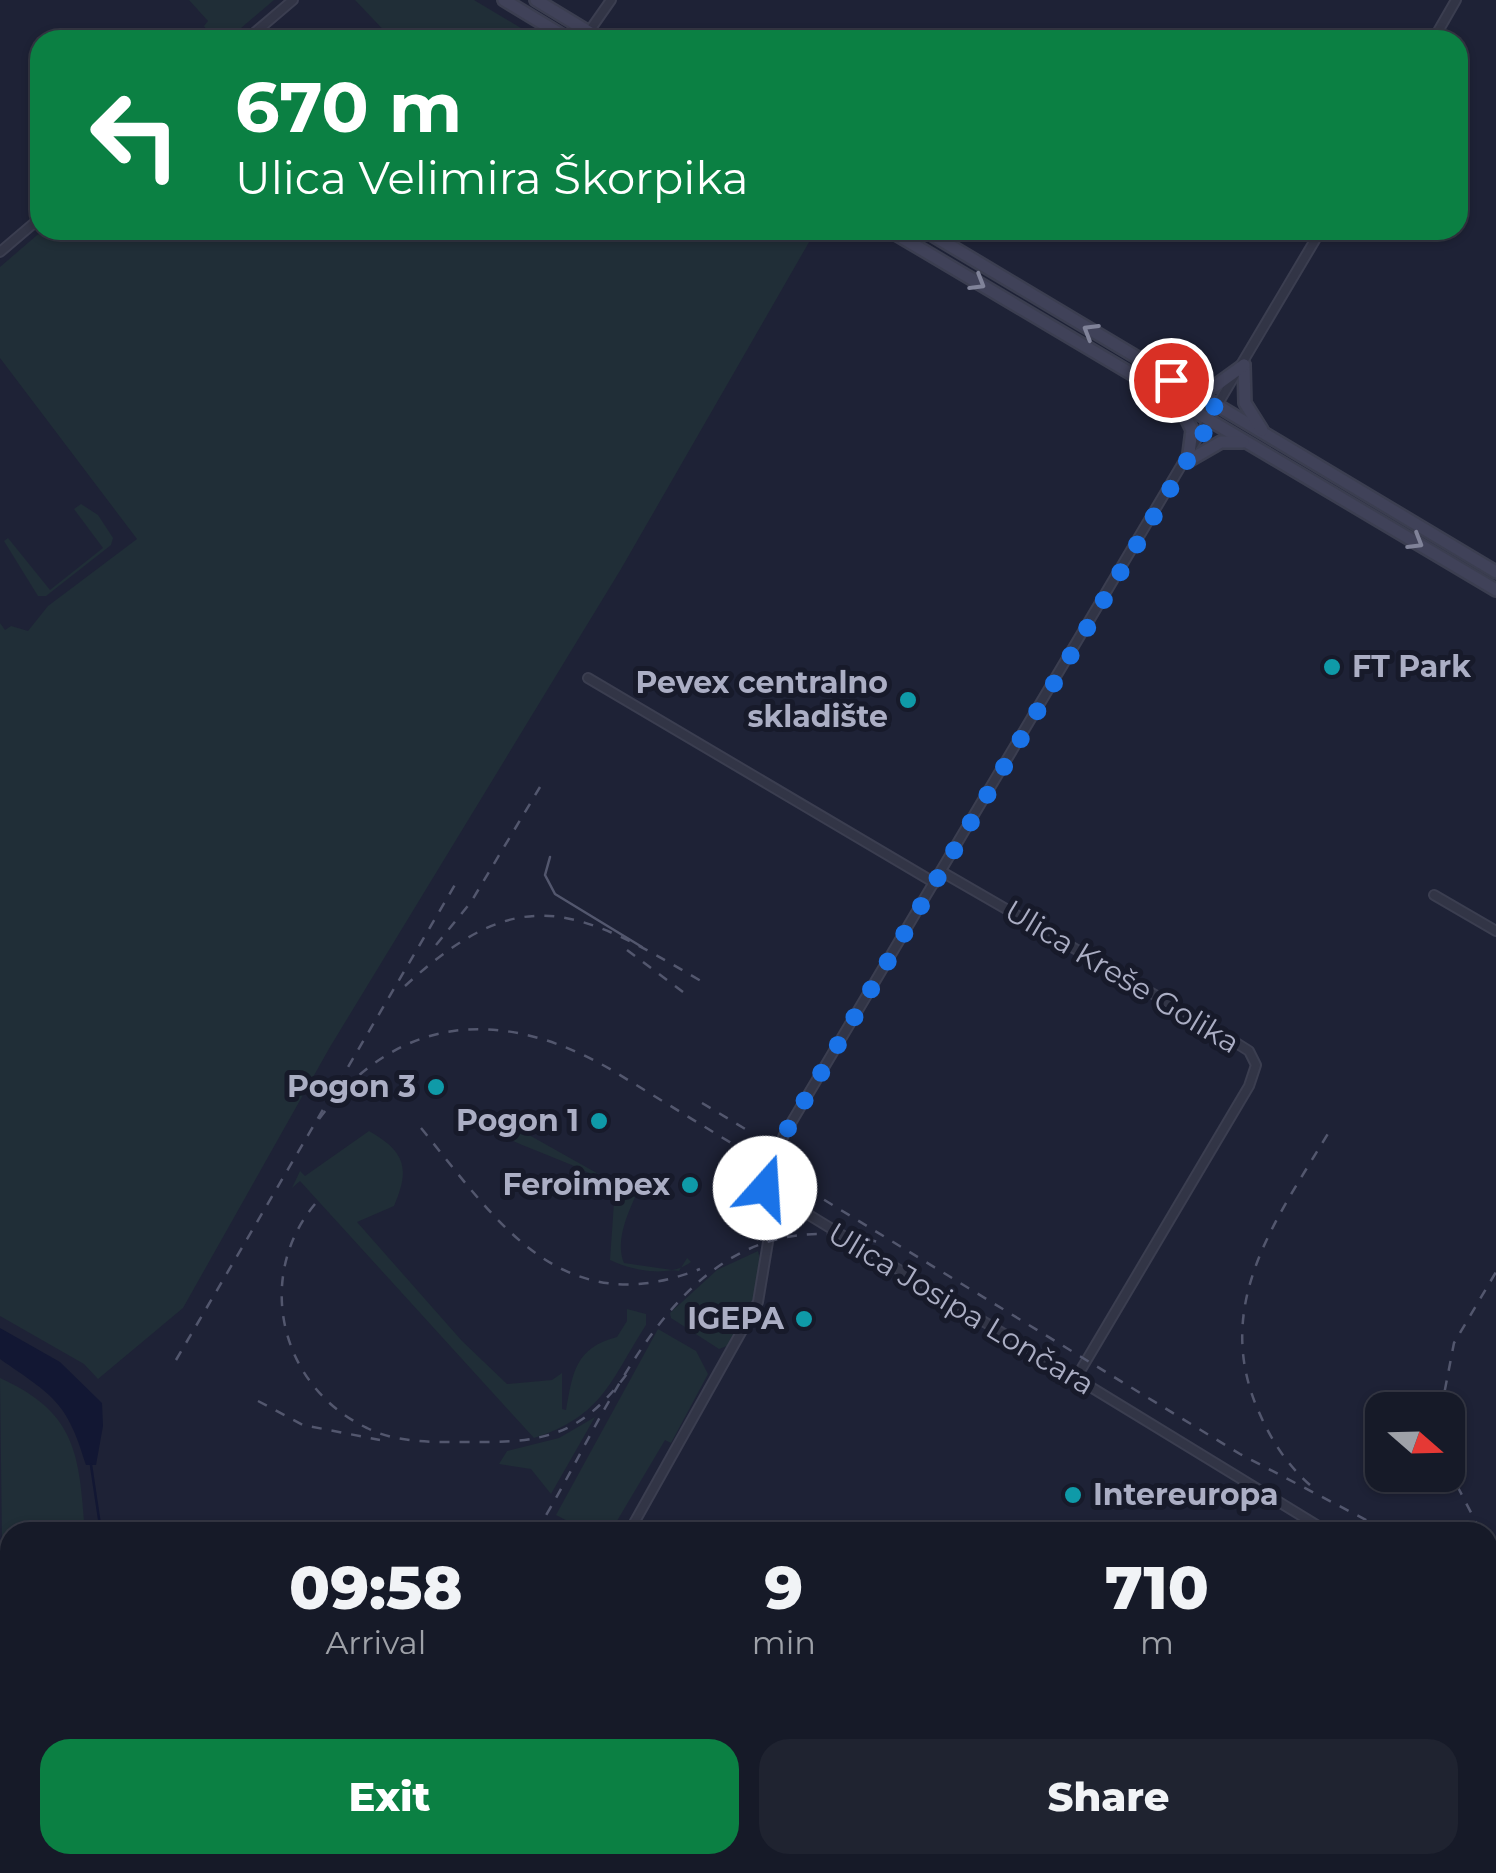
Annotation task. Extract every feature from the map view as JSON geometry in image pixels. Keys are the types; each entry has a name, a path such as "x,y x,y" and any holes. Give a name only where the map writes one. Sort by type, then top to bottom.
{"main road":[{"path":"504,0 554,30"},
{"path":"536,0 577,30"},
{"path":"906,240 1175,398 1273,442 1496,572"},
{"path":"940,240 1194,394 1252,443 1496,590"},
{"path":"1194,394 1215,386 1244,365"},
{"path":"1244,365 1245,403 1273,442"},
{"path":"1175,398 1192,430 1188,460"},
{"path":"1188,460 1220,442 1252,443"}],"street":[{"path":"258,30 293,0"},
{"path":"589,30 611,0"},
{"path":"1439,30 1456,0"},
{"path":"0,252 30,226"},
{"path":"636,1522 758,1302 768,1242 768,1166 784,1135 1315,240"},
{"path":"588,678 935,883"},
{"name":"Ulica Kreše Golika","path":"942,872 1249,1051 1256,1064 1249,1086 1076,1378"},
{"path":"1434,895 1496,931"},
{"name":"Ulica Josipa Lončara","path":"765,1188 1312,1522"}],"shaded area":[{"path":"189,0 274,0 239,30 207,30 204,26 208,21"},
{"path":"355,0 474,0 524,30 384,30"},
{"path":"31,240 810,240 621,569 330,1047 183,1308 98,1379 84,1364 0,1316 0,623 5,630 11,626 28,631 48,606 137,539 0,358 0,267"},
{"path":"81,504 98,515 113,538 111,545 46,596 38,596 4,541 8,538 50,590 103,548 74,509"},
{"path":"467,1114 504,1121 636,1195 621,1238 624,1263 672,1270 640,1270 610,1260 615,1188 588,1172 503,1136 497,1122"},
{"path":"369,1131 397,1154 402,1182 394,1206 357,1222 462,1341 507,1384 552,1380 562,1373 562,1409 566,1410 574,1373 584,1355 617,1337 627,1321 627,1309 646,1314 646,1325 613,1380 576,1419 534,1438 300,1181 292,1188 300,1171 305,1176"},
{"path":"758,1251 757,1289 727,1346 719,1349 671,1318 670,1313 717,1270"},
{"path":"658,1329 696,1351 708,1374 671,1443 665,1440 616,1522 570,1522 556,1515"},
{"path":"0,1378 45,1406 69,1439 80,1480 84,1522 2,1522"},
{"path":"595,1417 551,1494 531,1469 499,1464 507,1451 559,1438"}],"water":[{"path":"0,1328 60,1362 102,1403 103,1426 96,1465 86,1465 72,1427 56,1402 0,1359"}],"waterway":[{"path":"91,1465 100,1522"}],"tram line":[{"path":"550,857 545,875 555,894 642,947"}],"railway":[{"path":"436,945 471,902 540,787"},
{"path":"176,1360 456,883"},
{"path":"405,986 446,952 483,930 517,918 550,916 583,922 619,936 701,981"},
{"path":"627,950 691,998"},
{"path":"319,1119 350,1083 384,1057 419,1040 456,1031 495,1030 534,1037 574,1051 615,1072 1240,1454 1370,1522"},
{"path":"702,1103 752,1133"},
{"path":"421,1128 506,1228 537,1254 571,1273 608,1283 651,1283 700,1269"},
{"path":"1310,1485 1280,1450 1258,1410 1246,1371 1242,1334 1256,1264 1289,1198 1329,1132"},
{"path":"315,1204 296,1233 285,1264 282,1296 286,1328 296,1358 314,1386 337,1410 367,1428 390,1437 427,1442 538,1438 558,1432 594,1410 629,1371"},
{"path":"542,1522 629,1368 665,1317 706,1275 755,1246 813,1234 882,1243"},
{"path":"1444,1392 1454,1343 1496,1272"},
{"path":"258,1401 303,1425 380,1440"},
{"path":"1460,1492 1476,1522"}],"place":[{"name":"FT Park","path":"1332,667"},
{"name":"Pevex centralno skladište","path":"908,700"},
{"name":"Pogon 3","path":"436,1087"},
{"name":"Pogon 1","path":"599,1121"},
{"name":"Feroimpex","path":"690,1185"},
{"name":"IGEPA","path":"804,1319"},
{"name":"Intereuropa","path":"1073,1495"}],"route":[{"path":"765,1188 768,1166 784,1135 1218,409 1171,380"}]}
